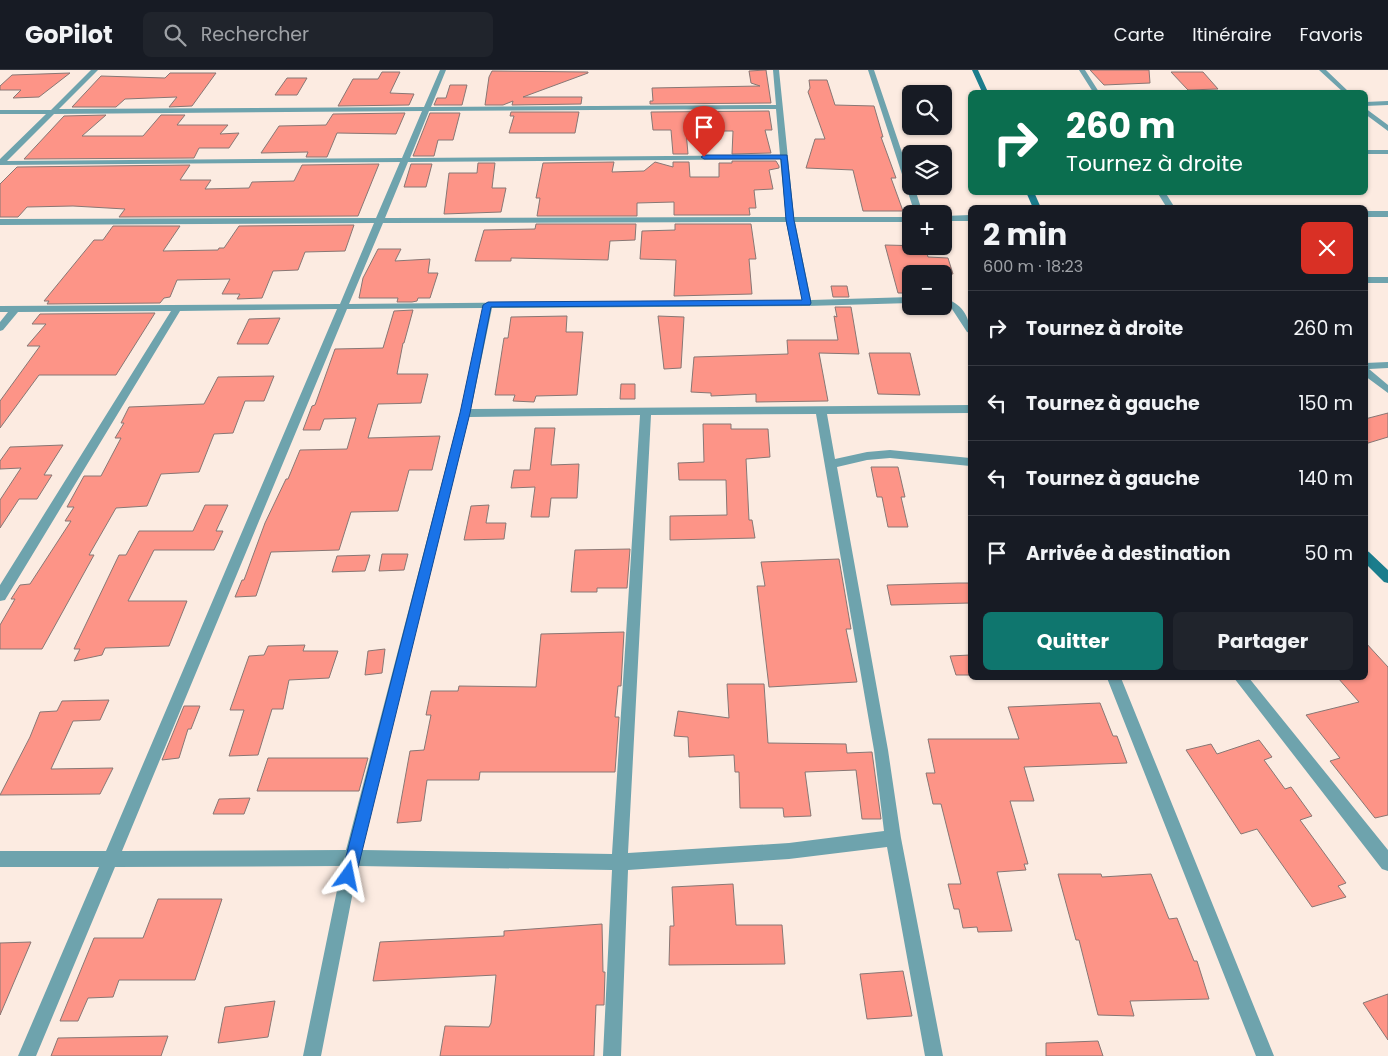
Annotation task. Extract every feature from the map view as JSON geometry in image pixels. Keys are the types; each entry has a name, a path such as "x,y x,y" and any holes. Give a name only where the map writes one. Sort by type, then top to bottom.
{"street":[{"path":"2,160 95,70"},
{"path":"27,1056 443,70"},
{"path":"776,70 790,220 807,303"},
{"path":"871,70 916,205"},
{"path":"975,70 984,90"},
{"path":"1082,70 1095,90"},
{"path":"1322,70 1344,90"},
{"path":"1368,104 1388,103"},
{"path":"0,112 426,111 779,107"},
{"path":"1368,112 1388,129"},
{"path":"1368,152 1388,152"},
{"path":"2,160 784,157"},
{"path":"1368,214 1388,214"},
{"path":"952,219 968,218"},
{"path":"0,222 902,219"},
{"path":"1368,280 1388,280"},
{"path":"0,309 807,303 902,300"},
{"path":"312,1056 352,858 465,413 488,305"},
{"path":"952,306 956,308 968,327"},
{"path":"0,596 177,308"},
{"path":"0,328 15,309"},
{"path":"1368,366 1388,365"},
{"path":"1368,373 1388,390"},
{"path":"465,413 968,409"},
{"path":"821,410 879,740 893,838 934,1056"},
{"path":"612,1056 620,862 646,412"},
{"path":"831,464 867,456 890,454 968,462"},
{"path":"1368,558 1388,578"},
{"path":"1115,680 1265,1056"},
{"path":"1243,680 1388,863"},
{"path":"0,860 352,858 620,862 789,851 893,838"}],"building":[{"path":"766,70 771,103 650,104 650,101 653,101 652,88 760,86 751,83 749,71"},
{"path":"1090,70 1149,70 1150,83 1104,85"},
{"path":"492,71 588,73 523,97 582,97 581,104 512,105 513,101 503,105 485,105 489,77"},
{"path":"382,72 400,72 390,93 414,94 409,105 338,106 353,79 378,79"},
{"path":"1171,72 1203,72 1218,89 1188,90"},
{"path":"70,73 39,97 13,98 21,90 0,90 0,86 12,75"},
{"path":"170,73 216,73 192,106 169,107 177,97 125,99 116,107 72,107 101,76 165,78"},
{"path":"287,78 307,78 297,95 275,95"},
{"path":"809,80 827,80 835,105 874,106 883,137 881,137 896,178 891,178 902,211 863,211 853,170 806,168 815,139 825,139 808,92 810,88"},
{"path":"450,85 467,85 462,105 434,105 437,98 446,98"},
{"path":"769,111 772,130 765,130 771,153 732,154 733,131 686,131 688,154 673,154 671,130 653,130 651,112"},
{"path":"511,112 579,112 575,133 509,133 514,116 510,116"},
{"path":"405,113 396,134 337,133 327,157 306,157 308,152 261,153 279,126 326,125 333,114"},
{"path":"430,113 460,113 453,140 438,140 434,156 413,156"},
{"path":"106,115 82,136 143,136 161,115 185,115 177,125 228,125 220,134 239,133 229,148 199,148 194,158 24,159 64,116"},
{"path":"732,161 776,161 779,166 779,168 769,170 773,189 754,190 756,208 749,208 750,215 674,215 674,202 637,203 637,216 537,216 540,198 536,198 543,163 614,162 612,172 644,171 655,162 673,167 673,162 689,162 690,177 719,177 719,163 732,163"},
{"path":"478,163 495,163 492,188 506,188 501,212 444,214 449,173 477,173"},
{"path":"379,164 358,216 119,217 125,209 73,206 27,207 18,217 0,217 0,184 17,167 190,165 180,180 211,180 205,189 249,188 252,182 294,181 302,165"},
{"path":"411,164 432,164 426,187 404,187"},
{"path":"536,224 636,224 635,240 610,241 608,260 511,258 511,261 475,261 484,230 535,229"},
{"path":"675,224 751,224 756,259 749,259 752,294 674,296 676,260 640,259 642,231 675,230"},
{"path":"354,225 345,251 305,252 298,270 273,271 262,298 237,299 240,294 222,294 230,279 177,280 170,297 164,298 160,303 47,304 49,301 44,301 94,240 103,240 113,226 180,226 163,251 218,250 219,248 224,248 239,226"},
{"path":"885,245 902,245 902,255 927,255 928,257 948,258 950,265 902,265 902,293 898,293"},
{"path":"378,249 401,249 395,261 430,259 428,273 438,273 430,298 418,298 417,301 412,302 397,302 398,298 359,298 363,278"},
{"path":"831,286 847,286 849,297 833,297"},
{"path":"835,307 851,307 859,354 819,353 828,401 756,402 756,394 711,396 711,393 691,392 694,357 788,354 787,340 838,340 834,316 837,317"},
{"path":"413,310 403,343 397,374 428,374 421,403 378,404 368,438 440,436 432,470 409,470 398,511 351,512 339,550 271,552 256,596 235,597 242,580 244,580 265,523 286,479 288,479 300,450 347,449 356,418 324,419 320,430 303,430 312,406 315,405 335,349 383,348 394,311"},
{"path":"155,313 116,375 39,375 0,428 0,401 40,346 27,346 46,324 32,324 40,314"},
{"path":"567,316 566,332 583,332 577,395 536,396 534,402 513,401 515,395 495,395 504,338 508,338 511,317"},
{"path":"658,316 684,317 681,368 664,369"},
{"path":"280,318 268,344 237,344 249,319"},
{"path":"869,353 910,353 920,395 878,394"},
{"path":"274,376 264,401 245,401 233,433 214,434 199,472 161,474 147,506 116,508 89,555 94,555 42,649 0,649 0,625 15,599 11,599 20,585 30,584 71,521 65,521 74,507 67,507 84,476 101,476 121,438 115,438 124,423 121,423 129,407 204,404 218,377"},
{"path":"621,384 635,384 635,399 620,399"},
{"path":"1388,413 1388,437 1368,443 1368,418"},
{"path":"703,424 731,424 731,429 768,429 770,457 746,459 749,520 752,520 755,538 670,540 670,516 727,515 726,480 679,480 678,463 704,462"},
{"path":"535,428 555,428 551,465 579,464 577,498 551,498 549,517 531,517 535,487 511,488 514,470 530,470"},
{"path":"63,445 44,475 52,475 37,499 19,499 0,528 0,500 21,468 0,469 0,461 10,447"},
{"path":"871,467 898,467 905,497 901,497 908,527 888,527 882,497 877,497"},
{"path":"205,505 228,505 216,531 223,531 214,550 154,550 128,601 187,601 169,646 105,648 102,655 74,661 80,649 74,649 119,555 126,555 139,531 193,531"},
{"path":"489,505 486,523 506,523 504,539 464,540 471,506"},
{"path":"630,549 627,588 597,588 597,592 571,592 575,550"},
{"path":"382,554 408,554 404,570 379,571"},
{"path":"370,555 365,571 332,572 337,556"},
{"path":"839,559 851,629 846,629 857,682 769,687 757,586 765,586 761,562"},
{"path":"968,583 968,603 891,605 887,585"},
{"path":"624,632 621,686 618,686 615,717 619,717 615,772 480,772 479,780 427,780 421,821 397,823 410,751 424,750 431,715 426,715 431,691 458,691 459,686 536,687 541,634"},
{"path":"305,645 303,651 338,651 329,678 289,680 283,709 272,709 258,755 229,756 244,710 230,710 249,656 264,655 268,646"},
{"path":"1368,645 1388,667 1388,815 1375,818 1330,761 1340,758 1306,715 1359,702 1340,680 1368,680"},
{"path":"385,649 382,673 365,675 368,651"},
{"path":"968,655 968,675 956,675 950,656"},
{"path":"727,684 764,684 768,743 846,744 847,753 872,752 881,819 862,819 856,770 805,772 811,816 784,817 783,808 740,808 739,772 735,772 734,755 689,757 688,737 674,736 678,711 729,718"},
{"path":"109,700 100,720 73,721 51,769 113,768 100,794 0,795 30,737 40,712 57,711 62,701"},
{"path":"1100,703 1113,736 1117,736 1127,763 1024,767 1034,801 1010,801 1028,864 1024,864 1026,870 997,872 1012,931 978,932 977,927 963,928 959,909 954,909 948,884 961,884 941,804 933,804 926,773 935,773 928,739 1019,739 1008,707"},
{"path":"184,706 200,706 191,729 188,729 179,758 162,760"},
{"path":"1259,740 1272,757 1264,760 1285,789 1291,787 1312,816 1300,820 1346,883 1338,886 1346,897 1312,907 1257,829 1241,834 1186,750 1211,744 1217,754"},
{"path":"268,758 368,758 359,791 257,791"},
{"path":"250,798 244,814 213,814 219,799"},
{"path":"1058,874 1101,874 1102,877 1151,874 1169,919 1177,918 1194,961 1197,961 1209,999 1130,1001 1134,1016 1098,1015 1079,940 1076,940"},
{"path":"733,884 736,925 782,925 785,964 669,965 670,926 674,926 672,887"},
{"path":"158,899 222,899 195,980 119,980 113,997 88,998 78,1021 60,1021 94,938 143,938"},
{"path":"602,924 603,972 605,972 604,1005 596,1005 594,1056 440,1056 445,1026 489,1027 496,975 373,981 380,942 504,936 504,931"},
{"path":"31,942 0,1015 0,943"},
{"path":"903,971 912,1016 867,1019 860,974"},
{"path":"1388,994 1388,1040 1363,1003"},
{"path":"275,1001 268,1037 218,1043 225,1007"},
{"path":"168,1036 161,1056 51,1056 58,1038"},
{"path":"1098,1041 1103,1056 1046,1056 1046,1043"}],"route":[{"path":"348,876 465,413 488,305 807,303 790,220 784,157 704,157"}]}
